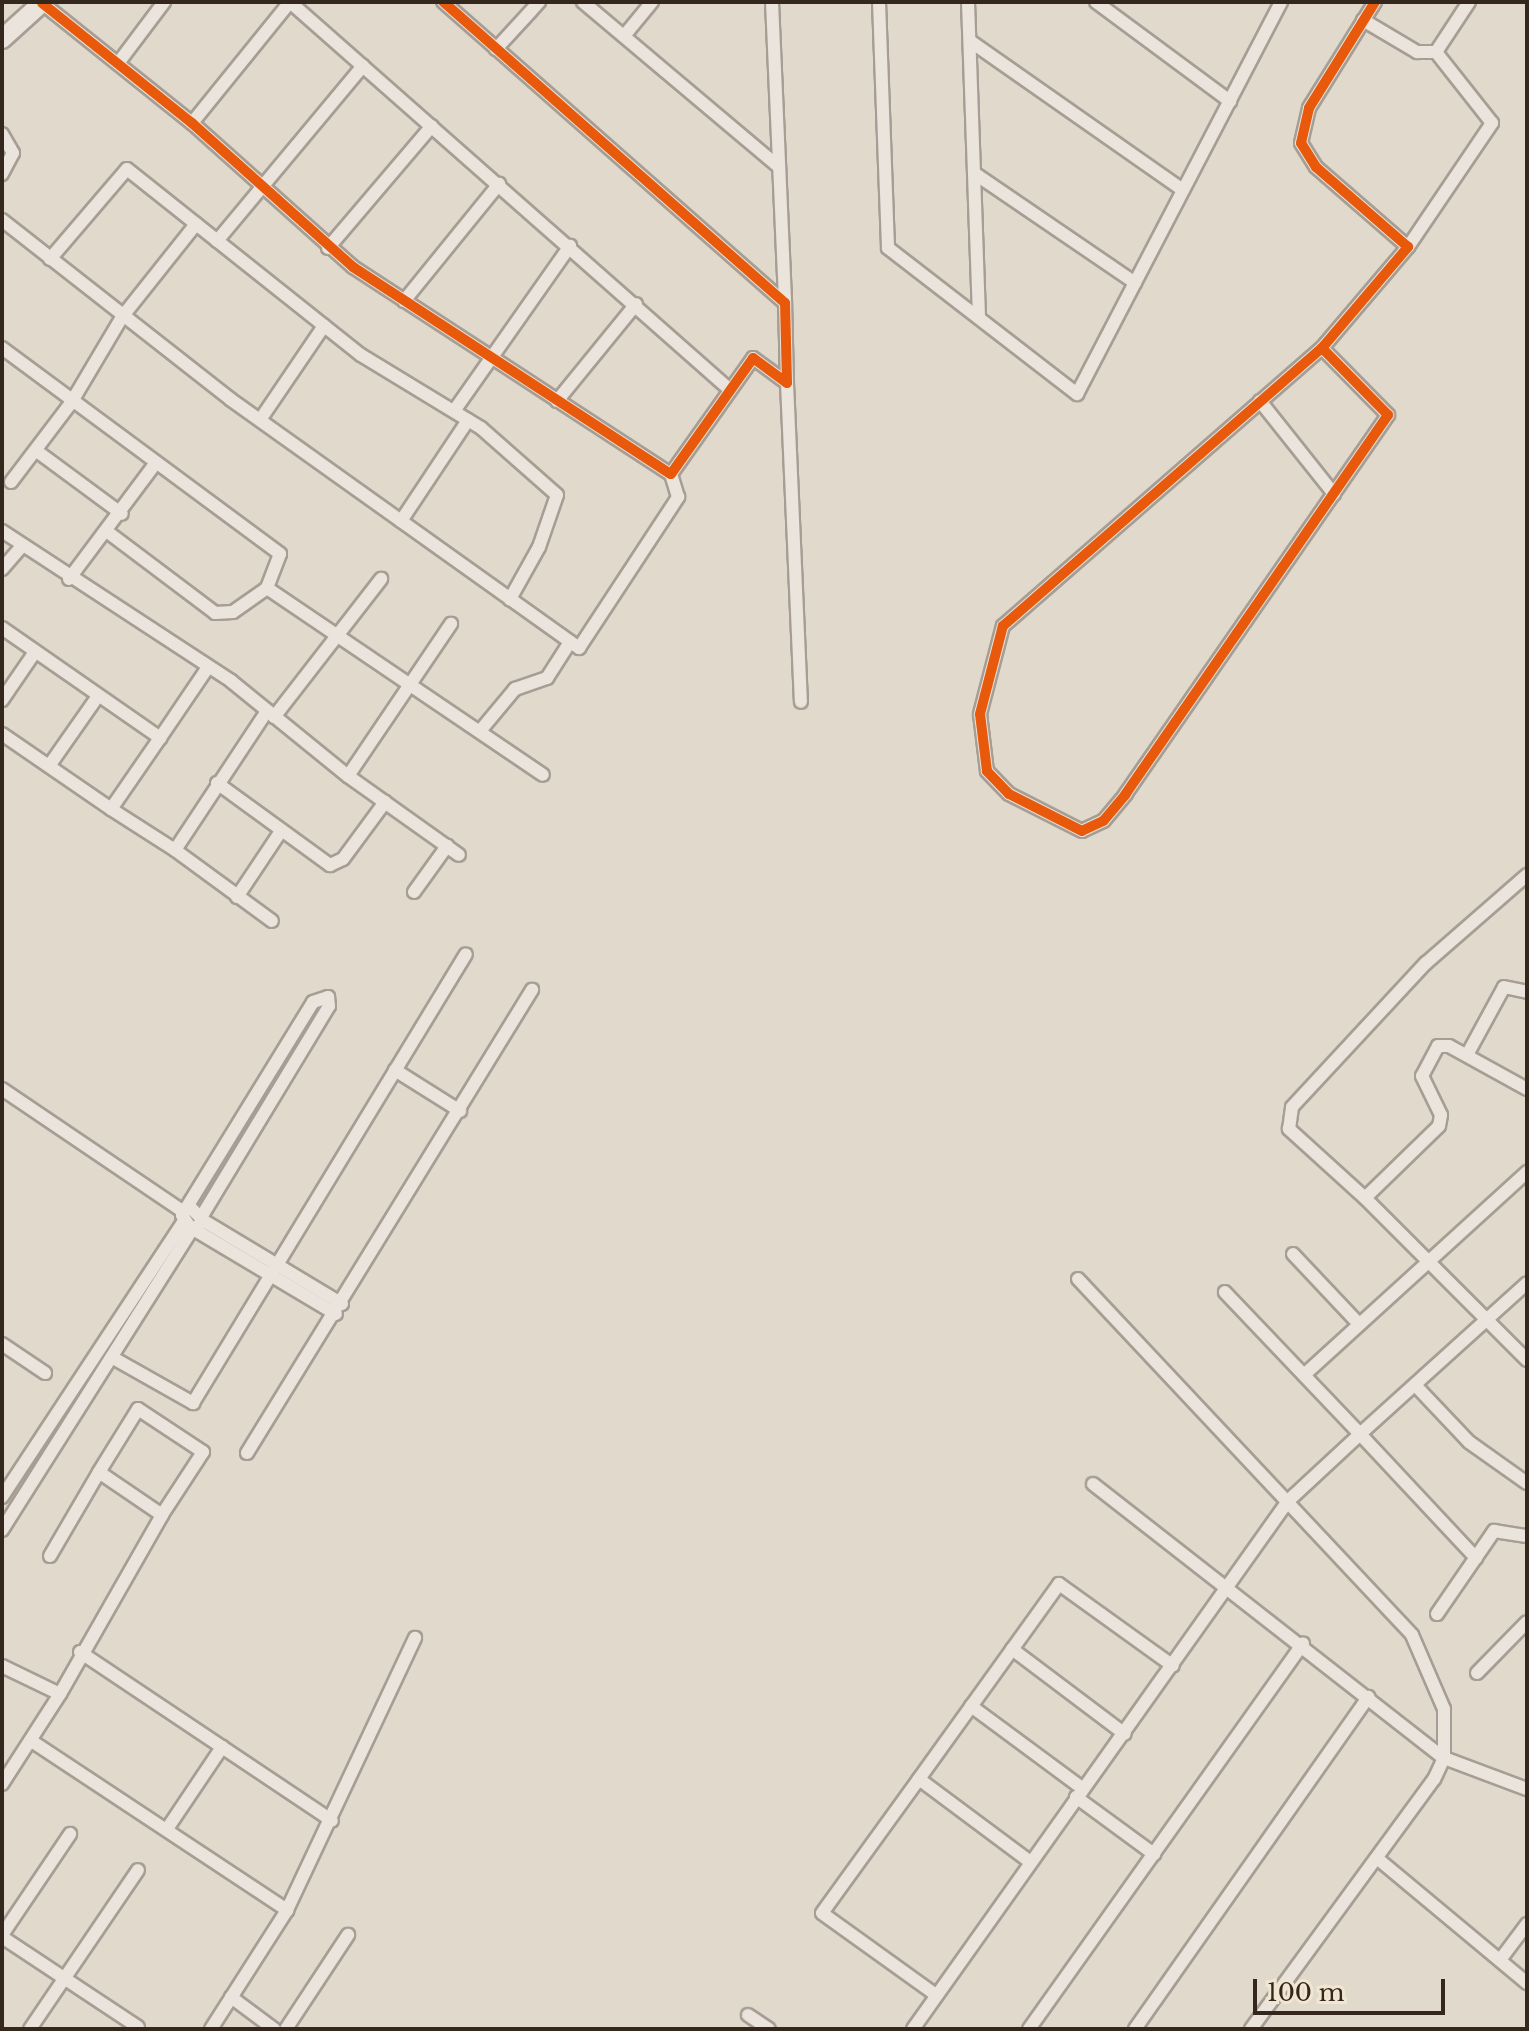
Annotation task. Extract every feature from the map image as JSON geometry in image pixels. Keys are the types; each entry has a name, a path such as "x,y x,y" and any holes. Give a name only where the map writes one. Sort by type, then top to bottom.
{"street":[{"path":"2,39 43,2 192,123 328,248 487,359 671,474 678,497 579,648 260,420 122,317 2,220"},
{"path":"119,62 164,2"},
{"path":"192,123 290,2 728,388"},
{"path":"443,2 785,303"},
{"path":"496,49 539,2"},
{"path":"583,2 779,167"},
{"path":"624,36 652,2"},
{"path":"772,2 801,702"},
{"path":"879,2 888,248 1077,394 1230,101 1276,4"},
{"path":"968,2 979,318"},
{"path":"1096,2 1230,101"},
{"path":"1375,2 1309,108 1301,143 1316,167 1408,247"},
{"path":"1436,52 1469,2"},
{"path":"1363,20 1417,52 1436,52"},
{"path":"970,41 1183,190"},
{"path":"1322,348 1388,415 1334,494 1103,821 1082,831 1009,794 987,771 980,714 1003,626 1322,348 1408,247 1492,123 1436,52"},
{"path":"217,241 258,185 363,66"},
{"path":"328,248 432,126"},
{"path":"2,134 13,153 2,174"},
{"path":"50,259 127,169 324,326 468,420 557,495 539,547 510,599"},
{"path":"974,173 1135,283"},
{"path":"404,301 499,184"},
{"path":"11,482 38,452 71,403 122,317 196,224"},
{"path":"454,411 487,359 570,246"},
{"path":"557,401 636,304"},
{"path":"260,420 324,326"},
{"path":"3,350 280,554 267,588 233,612 215,613 109,533"},
{"path":"671,474 728,388 753,358 787,383"},
{"path":"1260,401 1334,494"},
{"path":"401,521 468,420"},
{"path":"38,452 122,514"},
{"path":"69,579 109,533 155,464"},
{"path":"2,531 69,579 208,667 348,776 459,855"},
{"path":"2,569 22,546"},
{"path":"175,850 217,783 381,579"},
{"path":"267,588 338,631 543,775"},
{"path":"348,776 451,624"},
{"path":"2,628 160,738"},
{"path":"480,731 515,689 547,678 570,642"},
{"path":"2,700 35,652"},
{"path":"111,809 208,667"},
{"path":"49,766 98,696"},
{"path":"2,734 175,850 272,921"},
{"path":"217,783 322,862 335,864 385,802"},
{"path":"237,897 281,831"},
{"path":"414,892 447,846"},
{"path":"1527,875 1426,963 1292,1107 1287,1123 1293,1134 1365,1198 1484,1321 1527,1360"},
{"path":"115,1359 193,1403 466,954"},
{"path":"1467,1055 1504,987 1527,992"},
{"path":"247,1453 339,1309 532,990"},
{"path":"2,1497 193,1220 295,1063 329,1006 328,997 316,998 281,1055 193,1220 115,1359 2,1530"},
{"path":"1365,1198 1439,1126 1441,1115 1422,1076 1434,1051 1443,1045 1527,1089"},
{"path":"281,1055 295,1063"},
{"path":"395,1070 460,1111"},
{"path":"2,1089 193,1220 339,1309"},
{"path":"1304,1375 1425,1261 1527,1172"},
{"path":"1293,1254 1359,1324"},
{"path":"1078,1279 1412,1635 1444,1709 1444,1758 1378,1859 1251,2029"},
{"path":"913,2029 1029,1861 1125,1734 1288,1501 1527,1283"},
{"path":"1225,1292 1476,1558"},
{"path":"2,1344 45,1373"},
{"path":"1416,1386 1469,1442 1527,1483"},
{"path":"2,1784 33,1742 80,1652 162,1515 200,1459 200,1446 138,1409 50,1556"},
{"path":"99,1472 162,1515"},
{"path":"1093,1484 1303,1644 1444,1758 1527,1789"},
{"path":"1437,1614 1494,1531 1527,1536"},
{"path":"936,1995 822,1913 1012,1649 1059,1584 1173,1666"},
{"path":"1477,1673 1527,1622"},
{"path":"211,2029 287,1910 332,1821 415,1638"},
{"path":"1029,2029 1303,1644"},
{"path":"1012,1649 1125,1734"},
{"path":"80,1652 332,1821"},
{"path":"2,1666 60,1694"},
{"path":"1135,2029 1368,1697"},
{"path":"971,1706 1154,1854"},
{"path":"33,1742 287,1910"},
{"path":"167,1829 222,1747"},
{"path":"919,1779 1029,1861"},
{"path":"70,1834 2,1936 138,2027"},
{"path":"1378,1859 1527,1983"},
{"path":"30,2029 138,1870"},
{"path":"1500,1960 1527,1924"},
{"path":"286,2029 348,1935"},
{"path":"231,1997 274,2029"},
{"path":"748,2015 769,2029"}],"cycle path":[{"path":"42,3 192,123 353,267 671,474 753,358 787,383 785,303 443,2"},
{"path":"1322,348 1388,415 1126,794 1103,821 1082,831 1009,794 987,771 980,714 1003,626 1322,348 1408,247 1316,167 1301,143 1309,108 1375,2"}]}
